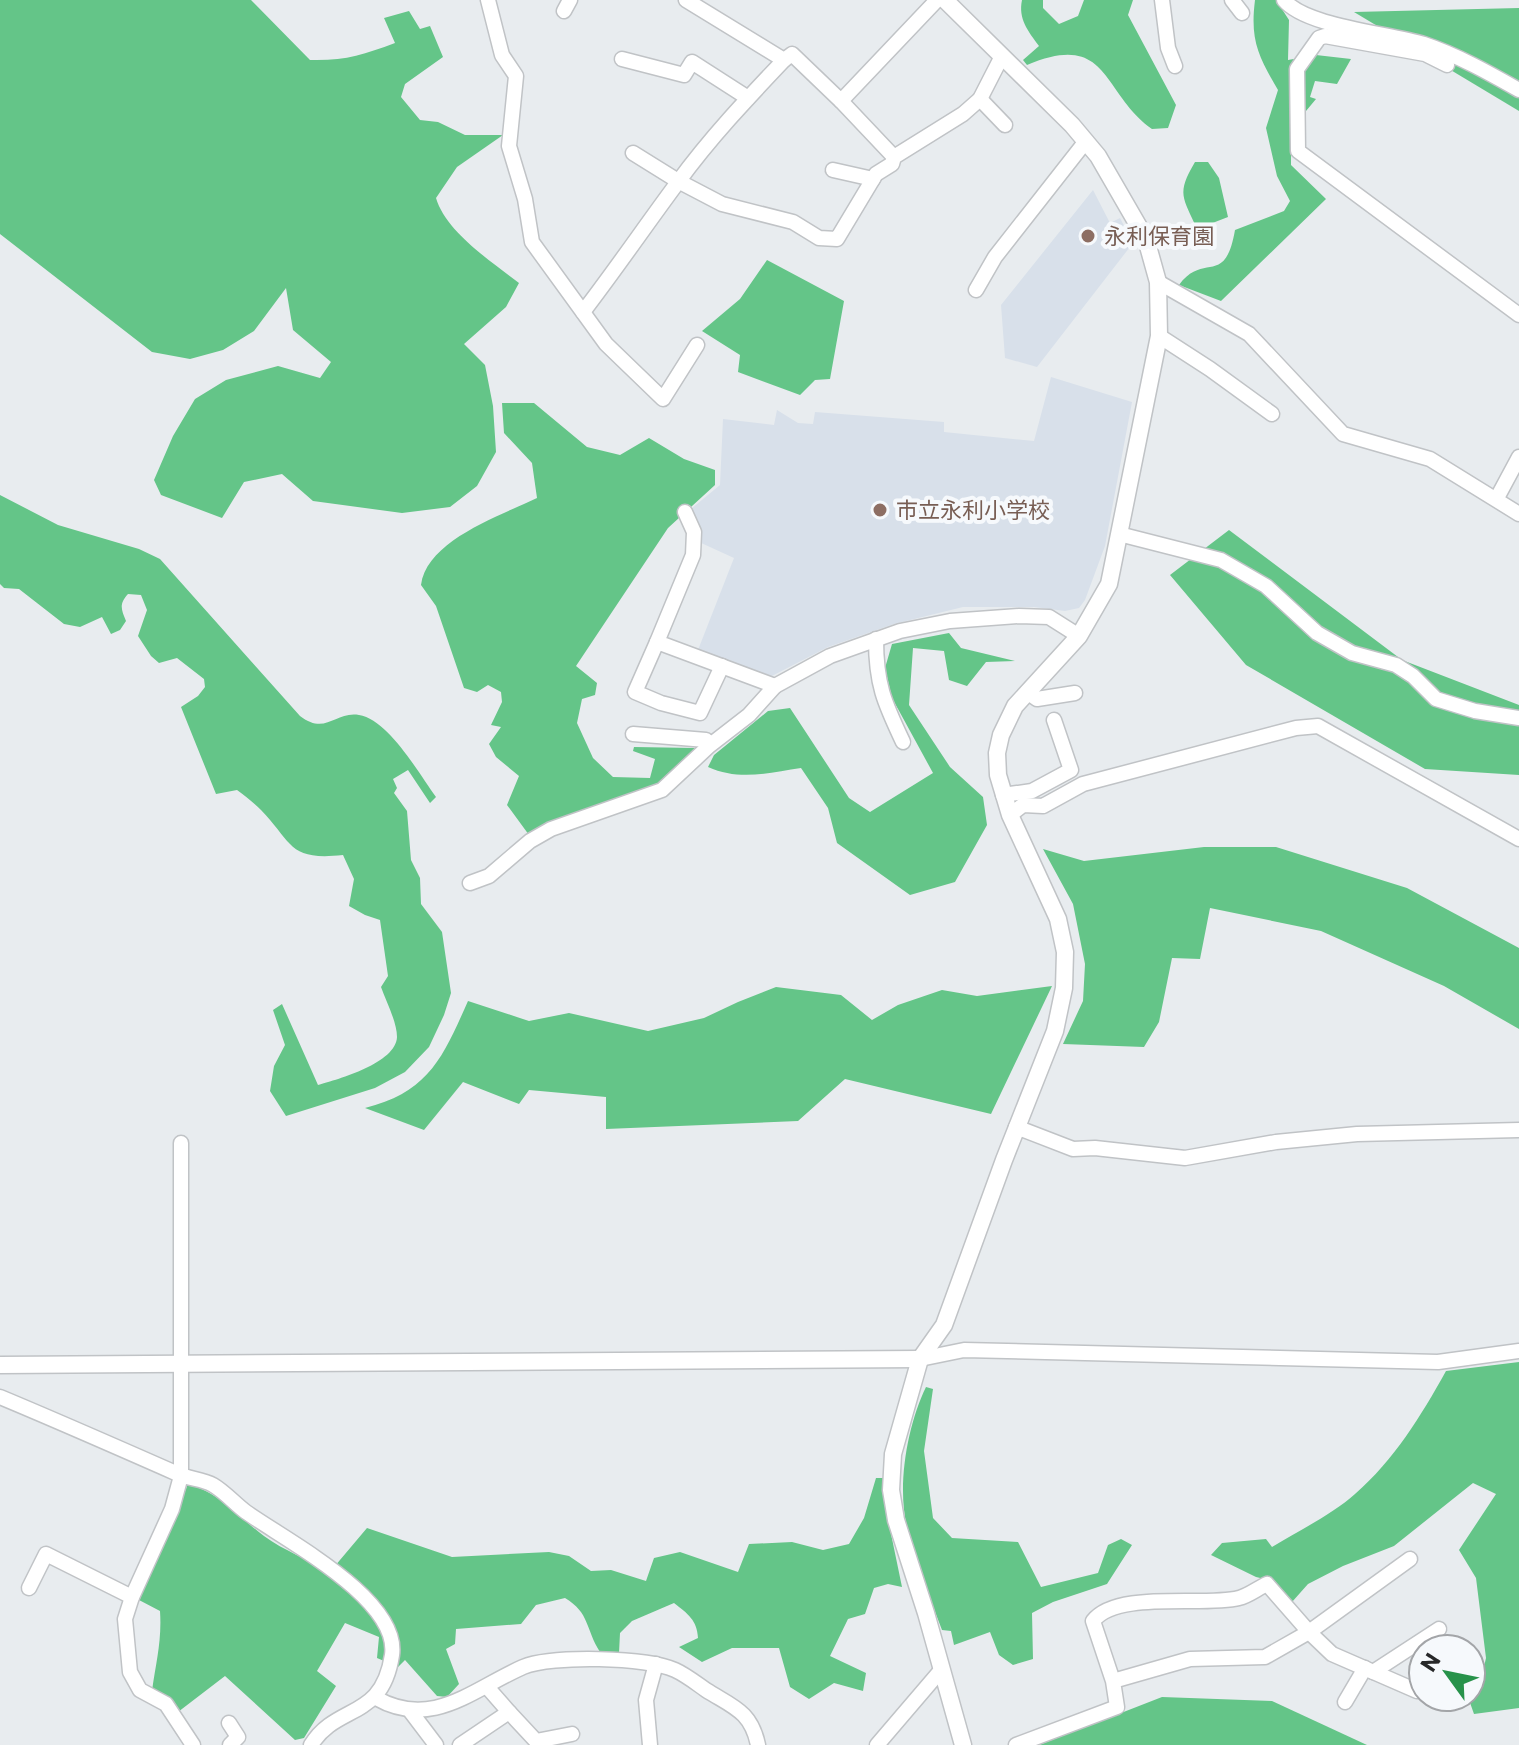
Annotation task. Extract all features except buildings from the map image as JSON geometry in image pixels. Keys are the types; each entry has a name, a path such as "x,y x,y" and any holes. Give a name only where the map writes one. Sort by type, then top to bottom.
{"street":[{"path":"488,0 502,55 516,76 509,146 525,199 532,242 606,344 663,399 697,345"},
{"path":"686,0 784,60"},
{"path":"841,101 937,0"},
{"path":"945,0 1072,125 1098,156 1146,239 1158,282 1159,336 1109,584 1079,636 1027,692 1007,719 1001,735 997,753 998,775 1010,815 1058,919 1065,952 1064,988 1055,1031 1016,1127 944,1325 920,1359 893,1454 891,1490 896,1520 963,1745"},
{"path":"1162,0 1168,48 1175,66"},
{"path":"1232,0 1242,13"},
{"path":"1284,0 1290,7 1322,20 1423,44 1456,56 1519,90"},
{"path":"1447,65 1425,54 1325,36 1319,38 1297,69 1298,151 1519,315"},
{"path":"583,312 678,181 720,129 792,54 894,157"},
{"path":"633,153 722,204 793,222 819,238 837,239 873,179 892,164 894,157 963,114 980,99 1001,58"},
{"path":"622,59 684,75 692,62 748,98"},
{"path":"980,99 1005,125"},
{"path":"976,290 995,257 1086,141"},
{"path":"833,170 873,179"},
{"path":"1158,282 1249,334 1343,434 1430,459 1519,514"},
{"path":"1159,336 1272,414"},
{"path":"1497,498 1519,457"},
{"path":"685,512 694,532 693,555 635,692 661,703 700,713"},
{"path":"1119,534 1221,560 1266,586 1317,633 1352,653 1396,665 1413,676 1436,699 1475,711 1519,718"},
{"path":"470,883 489,876 530,841 551,829 662,790 707,743 749,715 775,686 830,656 900,631 950,621 1049,617 1079,636"},
{"path":"876,639 876,672 885,704 903,742"},
{"path":"657,642 775,686"},
{"path":"707,743 699,728 700,713 722,666"},
{"path":"1027,692 1037,699 1075,693"},
{"path":"1003,795 1032,791 1071,770 1054,720"},
{"path":"1010,815 1023,805 1043,806 1083,784 1296,728 1318,726 1519,839"},
{"path":"633,734 707,743"},
{"path":"1016,1127 1073,1149 1095,1148 1185,1158 1276,1142 1357,1134 1519,1130"},
{"path":"181,1143 181,1476 172,1509 125,1619 130,1672 140,1690 166,1704 193,1745"},
{"path":"0,1365 920,1359 964,1350 1438,1362 1519,1351"},
{"path":"0,1397 181,1476 212,1484 246,1511 323,1561 381,1614 389,1630 392,1652 386,1677 376,1698 318,1733 311,1745"},
{"path":"29,1588 46,1554 132,1597"},
{"path":"1113,1681 1190,1659 1265,1657 1309,1632 1410,1559"},
{"path":"1016,1745 1117,1707 1113,1681 1093,1621 1099,1613 1143,1602 1240,1598 1267,1584 1332,1654 1407,1687"},
{"path":"1345,1702 1369,1670 1439,1629"},
{"path":"376,1698 394,1708 411,1712 450,1704 488,1688 526,1666 594,1659 656,1664 675,1670 742,1712 755,1727 758,1745"},
{"path":"650,1745 646,1700 656,1664"},
{"path":"877,1745 942,1669"},
{"path":"488,1688 538,1743 572,1734"},
{"path":"411,1712 436,1745"},
{"path":"460,1745 509,1712"},
{"path":"229,1723 238,1737 230,1745"}],"shaded area":[{"path":"1093,190 1110,223 1120,218 1133,243 1037,367 1005,358 1001,305"},
{"path":"1051,377 1132,402 1105,546 1085,600 1079,608 1065,611 1034,607 963,607 894,624 828,647 768,678 698,650 734,558 699,542 691,509 720,485 723,419 774,425 777,410 798,423 813,424 815,412 944,422 944,432 1034,441"}],"green space":[{"path":"0,0 251,0 310,60 353,56 395,43 384,18 409,11 420,29 430,26 443,57 405,84 401,97 420,120 438,122 465,135 503,135 457,167 436,198 449,223 519,283 506,307 464,344 485,365 493,406 496,452 477,486 450,507 402,513 313,501 282,474 244,482 222,518 161,495 154,480 173,436 195,399 226,380 278,366 320,378 331,362 293,330 286,288 254,331 223,350 190,359 152,352 0,234"},
{"path":"1022,0 1043,0 1043,8 1059,24 1078,16 1084,0 1133,0 1128,15 1176,105 1168,128 1152,129 1135,114 1102,70 1090,60 1074,55 1054,56 1027,65 1023,60 1039,46 1023,19"},
{"path":"1255,0 1276,0 1289,20 1288,60 1316,55 1351,59 1337,84 1315,81 1310,97 1316,99 1291,129 1291,165 1326,199 1221,301 1179,285 1188,275 1219,264 1226,258 1235,230 1284,211 1290,201 1277,176 1266,128 1278,90 1257,47"},
{"path":"1519,8 1519,111 1354,12"},
{"path":"1195,162 1208,162 1219,178 1228,217 1197,229 1184,196 1185,181"},
{"path":"767,260 844,301 830,379 815,380 800,395 738,372 740,355 702,331 740,299"},
{"path":"502,403 534,403 587,447 620,455 649,438 684,459 715,470 715,485 668,528 576,666 597,683 595,695 582,699 577,723 593,758 613,777 650,778 655,759 633,751 634,747 695,748 694,755 661,785 529,835 507,805 519,776 496,757 489,744 501,727 491,725 502,702 501,692 488,685 477,692 464,688 436,606 421,585 426,569 451,542 467,531 537,498 532,463 504,433"},
{"path":"0,495 58,525 139,549 160,559 300,716 317,724 351,715 370,719 392,737 412,762 436,797 430,803 408,770 393,779 397,788 394,793 407,811 411,860 420,878 421,904 442,932 451,993 429,1047 405,1072 375,1088 286,1116 270,1091 274,1066 285,1045 273,1010 282,1004 318,1085 377,1062 394,1046 397,1037 395,1025 381,987 388,976 380,920 349,906 354,879 343,855 301,852 258,807 237,790 216,794 181,707 198,696 205,687 204,679 177,658 159,663 151,656 138,636 147,610 141,595 128,594 122,607 126,621 120,630 111,634 102,617 80,627 64,624 19,589 4,588 0,584"},
{"path":"1229,530 1402,660 1519,705 1519,775 1425,769 1246,665 1170,575"},
{"path":"949,633 961,648 1015,661 986,662 967,686 949,680 944,651 913,648 909,705 950,767 983,797 987,825 955,882 910,895 837,843 828,808 801,768 742,775 708,767 714,755 768,711 790,708 849,798 870,812 933,773 892,698 885,668 892,644"},
{"path":"1204,847 1276,847 1407,888 1519,948 1519,1029 1444,986 1321,931 1210,908 1200,959 1172,958 1159,1022 1144,1047 1063,1044 1083,1001 1085,964 1073,904 1043,849 1084,861"},
{"path":"1052,986 991,1114 845,1079 798,1121 606,1129 606,1097 529,1090 519,1104 463,1082 424,1130 365,1108 405,1092 431,1070 468,1001 529,1021 569,1013 648,1031 704,1018 776,987 841,995 872,1020 898,1005 942,990 977,996"},
{"path":"1519,1362 1519,1708 1487,1712 1487,1633 1483,1633 1476,1578 1459,1550 1496,1494 1473,1483 1394,1546 1308,1584 1292,1602 1269,1580 1211,1555 1222,1543 1266,1539 1272,1547 1346,1501 1369,1481 1394,1452 1417,1421 1446,1371"},
{"path":"926,1387 933,1389 924,1451 933,1518 952,1538 1018,1542 1041,1587 1098,1573 1108,1545 1121,1539 1132,1545 1107,1584 1053,1602 1032,1613 1033,1659 1013,1665 999,1655 990,1632 954,1645 951,1631 942,1630 911,1544 903,1496 905,1458 913,1420"},
{"path":"876,1478 884,1478 902,1587 888,1584 874,1588 865,1614 848,1619 830,1656 866,1673 863,1691 834,1683 809,1699 790,1687 779,1648 732,1648 702,1662 679,1647 698,1638 694,1622 674,1603 632,1621 620,1633 619,1653 600,1652 583,1615 565,1598 536,1605 521,1624 456,1629 455,1644 446,1649 459,1684 447,1697 437,1696 405,1660 398,1667 377,1658 379,1637 345,1623 317,1671 336,1686 304,1738 295,1740 225,1676 178,1712 152,1691 160,1611 139,1600 188,1484 229,1506 272,1541 329,1573 367,1528 452,1557 549,1552 569,1556 591,1571 611,1570 646,1581 654,1558 680,1552 738,1572 749,1544 792,1542 823,1550 849,1544 864,1518"},
{"path":"1162,1697 1272,1701 1367,1745 1039,1745"}],"place":[{"name":"永利保育園","path":"1088,236"},
{"name":"市立永利小学校","path":"880,510"}]}
